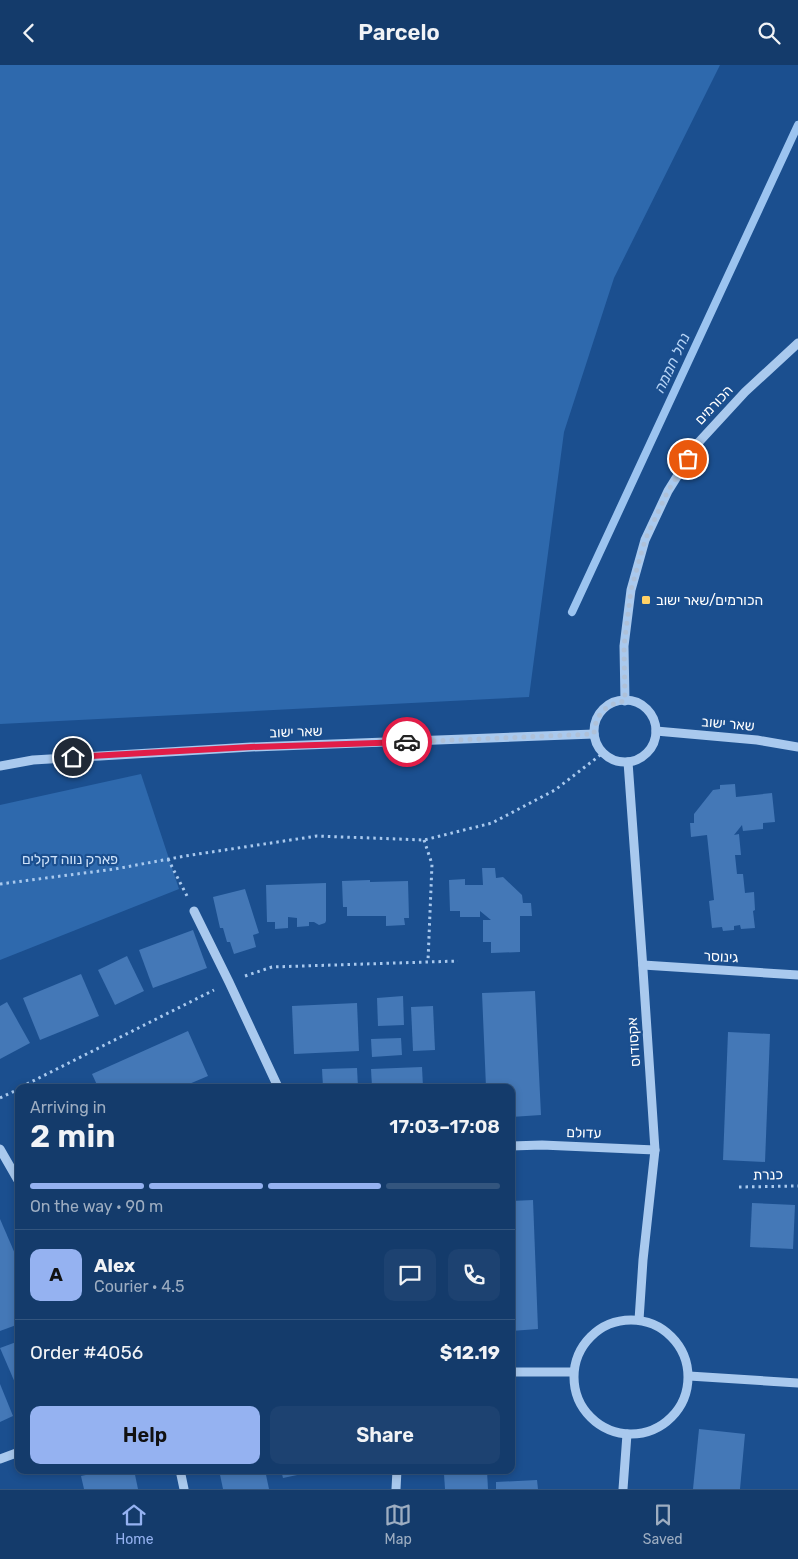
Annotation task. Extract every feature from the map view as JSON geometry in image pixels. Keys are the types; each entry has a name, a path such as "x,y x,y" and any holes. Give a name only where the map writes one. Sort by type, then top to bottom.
{"street":[{"name":"הכורמים","path":"625,701 624,646 631,590 645,540 668,491 698,443 745,392 798,343"},
{"path":"625,701 635,702 643,706 650,713 656,731 651,749 637,760 628,762 619,762 603,753 597,745 594,734 595,724 599,715 606,707 615,702 625,701"},
{"name":"שאר ישוב","path":"656,731 757,740 798,747"},
{"name":"שאר ישוב","path":"0,766 33,759 241,748 594,734"},
{"name":"אקסודוס","path":"628,762 655,1150 643,1259 639,1320"},
{"path":"194,911 277,1084"},
{"name":"גינוסר","path":"643,965 798,975"},
{"name":"עדולם","path":"515,1146 542,1145 655,1150"},
{"path":"0,1149 15,1175"},
{"path":"620,1320 639,1320 654,1325 668,1333 679,1345 686,1360 689,1376 686,1395 677,1412 663,1425 646,1433 627,1434 605,1428 587,1414 579,1401 574,1387 573,1372 578,1354 588,1338 603,1327 620,1320"},
{"path":"515,1373 573,1372"},
{"path":"689,1376 798,1383"},
{"path":"623,1489 627,1434"},
{"path":"0,1459 15,1453"},
{"path":"181,1474 184,1489"},
{"path":"396,1489 397,1474"}],"path":[{"path":"0,884 116,869 317,836 424,840 492,823 555,790 603,753"},
{"path":"424,840 432,863 428,961 458,961"},
{"path":"168,859 194,911"},
{"path":"0,1098 15,1091"},
{"name":"כנרת","path":"739,1187 798,1186"}],"green space":[{"path":"0,65 720,65 614,278 564,432 529,697 0,724"},
{"name":"פארק נווה דקלים","path":"141,774 179,889 0,960 0,805"}],"building":[{"path":"735,784 736,797 772,793 775,822 763,823 763,829 743,831 742,825 734,835 739,834 741,855 735,855 737,874 743,874 745,893 754,892 755,910 753,911 755,928 741,929 740,925 734,926 734,930 723,931 722,927 712,928 709,901 714,900 707,835 691,837 690,823 694,823 694,814 713,790 720,789 720,785"},
{"path":"482,868 495,868 496,878 503,877 522,895 523,903 531,903 532,916 520,916 520,952 491,953 491,942 483,942 483,920 491,920 480,911 480,917 460,917 460,911 450,911 449,880 465,879 465,885 483,885"},
{"path":"370,880 370,882 408,881 409,918 404,918 405,925 386,926 386,916 347,916 347,907 343,907 342,881"},
{"path":"326,883 325,923 319,925 309,922 309,926 297,927 297,918 288,917 288,928 275,929 275,922 267,922 266,885"},
{"path":"245,889 259,933 253,935 256,947 234,954 230,942 227,942 223,928 220,928 213,897"},
{"path":"193,930 207,968 153,988 139,950"},
{"path":"127,956 144,991 115,1005 98,970"},
{"path":"81,974 99,1016 40,1040 23,998"},
{"path":"535,991 541,1115 515,1117 515,1084 486,1084 482,993"},
{"path":"403,996 404,1025 378,1026 377,998"},
{"path":"7,1002 30,1043 0,1059 0,1006"},
{"path":"357,1003 359,1051 294,1054 292,1006"},
{"path":"433,1006 435,1050 413,1051 411,1007"},
{"path":"188,1031 208,1076 189,1084 97,1084 92,1074"},
{"path":"728,1032 770,1034 765,1162 723,1160"},
{"path":"401,1038 402,1055 372,1057 371,1039"},
{"path":"422,1067 423,1084 372,1084 371,1069"},
{"path":"357,1068 358,1084 323,1084 322,1069"},
{"path":"533,1200 538,1329 515,1331 515,1201"},
{"path":"752,1203 795,1205 793,1249 750,1247"},
{"path":"0,1219 15,1254 15,1325 0,1331"},
{"path":"15,1342 15,1383 0,1348"},
{"path":"0,1384 13,1416 0,1422"},
{"path":"699,1429 745,1434 740,1489 693,1489"},
{"path":"91,1474 135,1474 138,1489 84,1489 81,1476"},
{"path":"220,1474 266,1474 269,1489 223,1489"},
{"path":"282,1474 302,1474 283,1478"},
{"path":"444,1474 487,1474 488,1489 445,1489"},
{"path":"537,1480 538,1489 496,1489 496,1482"}],"waterway":[{"name":"נחל חממה","path":"572,612 798,125"}],"way so far":[{"path":"407,742 594,734 595,724 599,715 606,707 615,702 625,701 624,646 631,590 645,540 668,491 688,459"}],"place":[{"name":"הכורמים/שאר ישוב","path":"646,600"}],"route":[{"path":"73,757 251,747 407,742"}]}
